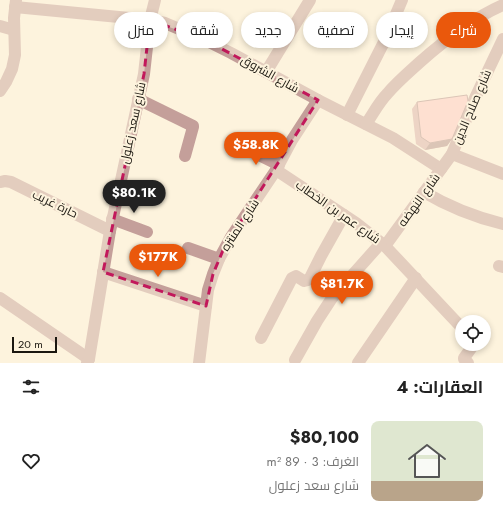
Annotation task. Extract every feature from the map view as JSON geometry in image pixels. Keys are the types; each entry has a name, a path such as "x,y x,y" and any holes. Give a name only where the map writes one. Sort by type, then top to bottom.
{"street":[{"name":"شارع سعد زعلول","path":"152,12 155,0"},
{"path":"266,72 310,0"},
{"path":"347,115 385,40 402,0"},
{"name":"شارع الشروق","path":"16,4 114,16"},
{"path":"0,91 12,69 15,55 14,30 16,4"},
{"path":"366,124 386,94 415,66 462,29 503,5"},
{"name":"شارع الشروق","path":"168,24 231,53 393,138 441,169"},
{"path":"0,26 14,30"},
{"name":"شارع صلاح الدين","path":"452,154 475,98 503,39"},
{"name":"شارع سعد زعلول","path":"88,361 112,219 144,74 147,48"},
{"path":"138,98 193,126 185,156"},
{"name":"شارع المنتزه","path":"203,362 206,306 210,285 219,259 231,238 278,167 292,140 318,100"},
{"name":"شارع عمر بن الخطاب","path":"243,147 278,167 383,244 455,320"},
{"path":"452,154 503,174"},
{"name":"شارع النهضه","path":"295,360 332,298 383,244 452,154"},
{"name":"حارة غريب","path":"0,182 11,182 110,231"},
{"path":"424,192 450,207 503,224"},
{"path":"261,338 292,278 296,276 304,281 308,280 344,215"},
{"path":"112,219 147,232"},
{"path":"188,248 219,259"},
{"path":"103,272 206,306"},
{"path":"358,363 416,278"},
{"path":"0,298 88,361"}],"highlighted area":[{"path":"150,20 205,40 318,100 224,248 213,274 206,306 103,272 144,74"}],"building":[{"path":"467,95 468,101 452,139 430,143 421,137 417,102"}]}
